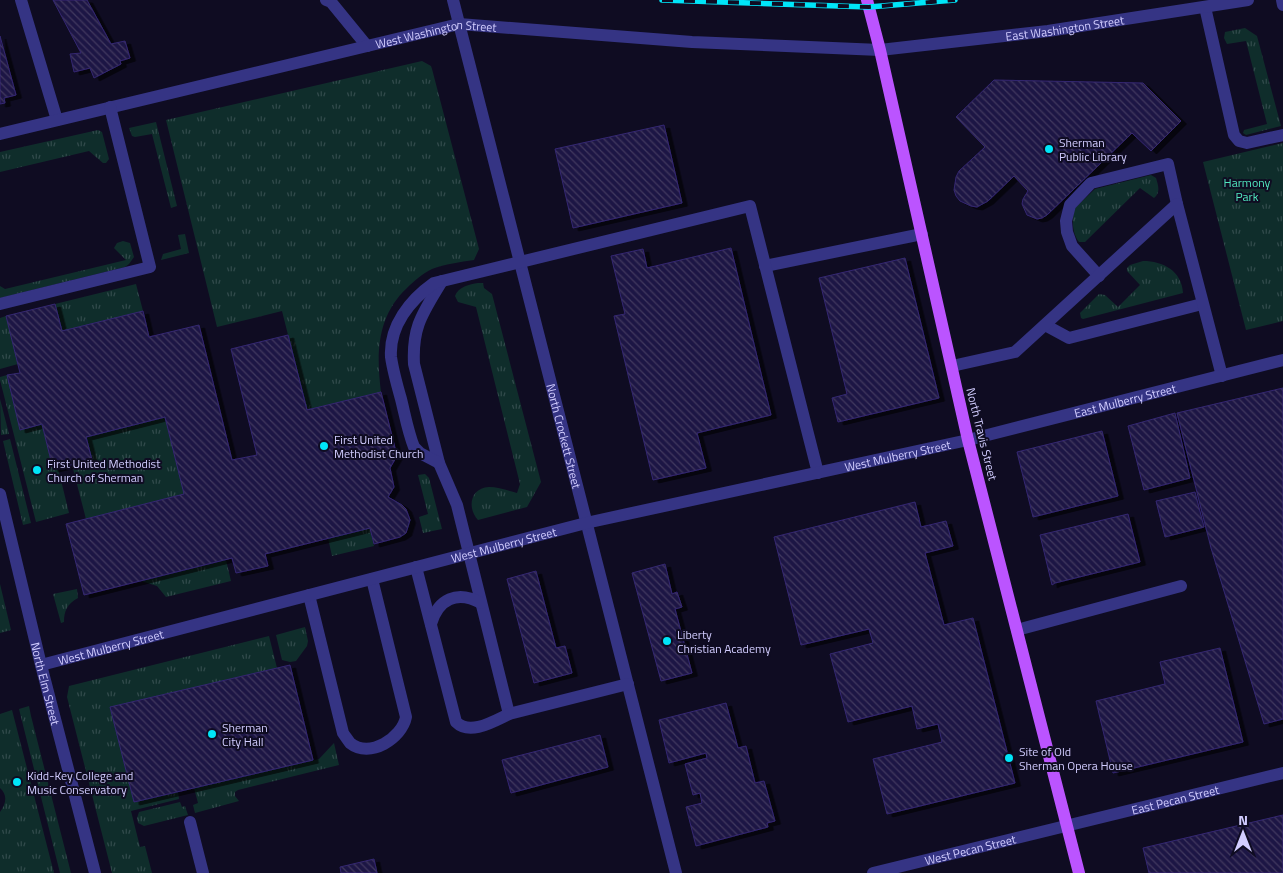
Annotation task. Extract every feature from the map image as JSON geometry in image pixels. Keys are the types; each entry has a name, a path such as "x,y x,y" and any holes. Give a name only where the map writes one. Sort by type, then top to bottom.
{"main road":[{"name":"North Travis Street","path":"867,0 968,440 1079,873"}],"street":[{"path":"21,0 56,120"},
{"path":"326,0 331,2 367,46"},
{"name":"North Crockett Street","path":"453,0 676,873"},
{"name":"East Washington Street","path":"880,50 1048,32 1248,0"},
{"path":"1282,0 1283,5"},
{"path":"1205,7 1234,135 1238,141 1247,143 1283,135"},
{"name":"West Washington Street","path":"0,134 459,24 692,42 880,50"},
{"path":"0,304 150,267 110,107"},
{"path":"1099,276 1072,246 1067,232 1066,221 1070,205 1092,183 1168,164 1202,304 1222,376"},
{"path":"952,366 1015,352 1177,204"},
{"path":"439,463 414,448 391,356 395,333 405,311 418,295 434,283 750,206 818,473"},
{"path":"765,266 922,234"},
{"path":"442,281 421,316 416,330 413,350 414,364 439,463 457,505 509,714"},
{"path":"1045,325 1069,338 1202,304"},
{"name":"East Mulberry Street","path":"968,440 1283,360"},
{"name":"West Mulberry Street","path":"41,664 586,523 968,440"},
{"name":"North Elm Street","path":"0,494 41,664 95,873"},
{"path":"416,567 456,722 461,727 468,729 490,723 509,714 628,684"},
{"path":"309,595 343,733 351,744 362,748 376,747 397,736 404,726 406,717 372,579"},
{"path":"1017,630 1181,586"},
{"path":"431,624 434,612 447,600 455,597 465,597 481,603"},
{"name":"East Pecan Street","path":"1067,826 1283,773"},
{"path":"190,822 203,873"},
{"name":"West Pecan Street","path":"873,873 1067,826"}],"green space":[{"path":"1245,28 1257,36 1281,126 1246,135 1243,133 1244,130 1267,124 1246,41 1227,44 1224,38 1225,32"},
{"path":"422,61 431,66 432,69 479,249 474,260 453,263 425,273 397,299 384,323 381,336 379,377 381,392 307,410 282,311 217,327 166,120"},
{"path":"156,122 177,206 171,208 152,134 135,137 132,136 129,128"},
{"path":"98,130 102,132 109,159 106,163 103,163 89,151 0,172 0,152"},
{"name":"Harmony Park","path":"1283,143 1283,321 1246,330 1203,162"},
{"path":"1151,175 1156,178 1158,186 1158,193 1154,198 1140,188 1085,242 1079,242 1073,226 1074,209 1095,189"},
{"path":"185,234 189,253 161,260 163,254 181,249 178,235"},
{"path":"123,241 130,243 134,257 125,267 0,298 0,286 5,289 126,260 114,248 117,243"},
{"path":"1143,261 1164,265 1175,273 1182,285 1183,293 1081,318 1080,313 1099,294 1105,295 1118,307 1140,285 1127,271 1127,268 1130,265"},
{"path":"483,283 484,288 492,294 541,482 527,507 478,520 472,510 472,499 478,491 483,488 492,487 517,493 520,484 476,307 458,302 455,296 461,288"},
{"path":"136,284 143,311 62,331 55,304"},
{"path":"6,316 18,364 0,369 0,318"},
{"path":"7,375 20,429 42,424 53,469 58,468 69,513 36,522 0,380 0,377"},
{"path":"0,399 9,434 1,435"},
{"path":"165,417 184,494 86,519 72,465 92,460 86,437"},
{"path":"10,439 31,523 23,525 3,441"},
{"path":"425,474 429,478 442,529 423,533 419,517 428,514 418,475"},
{"path":"370,528 374,546 332,556 328,538"},
{"path":"226,560 231,581 166,597 157,586 141,581"},
{"path":"0,584 11,630 0,633"},
{"path":"77,589 78,598 69,605 64,622 61,623 53,594"},
{"path":"305,627 308,641 307,646 296,661 282,660 276,635"},
{"path":"269,636 277,668 111,708 134,802 178,792 179,799 131,811 140,847 145,846 152,873 112,873 67,697 69,686"},
{"path":"29,706 71,873 60,873 19,709"},
{"path":"12,710 54,873 0,873 0,812 5,800 3,791 0,788 0,714"},
{"path":"334,743 339,765 238,790 235,792 235,796 239,801 195,813 193,805 198,803 194,788 319,759"},
{"path":"180,802 182,807 185,806 188,815 144,826 138,823 139,812"}],"building":[{"path":"53,0 87,0 111,44 125,41 130,58 120,61 121,64 94,78 90,68 74,72 70,54 81,53"},
{"path":"0,36 16,95 4,98 5,103 0,104"},
{"name":"Sherman Public Library","path":"994,80 1143,83 1181,121 1151,151 1132,133 1042,218 1037,219 1027,215 1022,204 1028,191 1014,176 988,201 977,207 971,206 960,201 956,196 954,190 956,177 959,171 985,147 956,117"},
{"path":"664,125 682,203 573,228 555,149"},
{"path":"731,248 771,415 697,433 706,468 653,480 614,316 625,314 611,256 643,249 647,268"},
{"path":"905,258 939,398 838,422 832,398 847,394 819,278"},
{"name":"First United Methodist Church","path":"55,304 62,331 143,311 149,337 199,325 232,460 257,455 231,349 288,335 307,410 381,392 397,456 390,468 394,487 388,497 406,509 410,520 406,533 400,537 374,544 370,528 265,554 268,566 236,573 232,558 84,595 66,524 184,494 165,417 86,437 92,460 53,469 42,424 20,430 7,375 20,373 6,316"},
{"path":"1283,388 1283,719 1264,724 1211,548 1177,413"},
{"path":"1175,413 1190,478 1144,490 1128,426"},
{"path":"1102,431 1118,496 1033,517 1017,452"},
{"path":"1195,492 1204,527 1165,537 1156,501"},
{"path":"915,502 921,527 946,521 953,546 925,553 944,625 973,618 1015,783 887,814 873,759 942,742 938,724 917,729 912,706 848,722 830,654 873,643 869,629 801,645 774,537"},
{"path":"1128,514 1140,562 1052,585 1040,535"},
{"name":"Liberty Christian Academy","path":"665,564 672,594 677,592 682,607 675,609 692,673 661,681 632,573"},
{"path":"536,571 556,648 565,646 572,673 534,683 507,579"},
{"path":"1220,648 1243,742 1113,773 1096,701 1165,684 1160,662"},
{"name":"Sherman City Hall","path":"290,665 313,760 134,802 110,707"},
{"path":"726,703 738,748 746,746 755,783 764,781 775,821 767,823 768,827 696,846 686,807 702,803 700,793 693,795 685,764 707,758 706,753 669,763 659,720"},
{"path":"600,735 608,767 511,793 502,760"},
{"path":"1283,815 1283,873 1149,873 1143,848"},
{"path":"374,859 377,873 341,873 340,867"}],"railway":[{"path":"662,0 869,7 955,0"}],"place":[{"name":"Sherman Public Library","path":"1049,149"},
{"name":"First United Methodist Church","path":"324,446"},
{"name":"First United Methodist Church of Sherman","path":"37,470"},
{"name":"Liberty Christian Academy","path":"667,641"},
{"name":"Sherman City Hall","path":"212,734"},
{"name":"Site of Old Sherman Opera House","path":"1009,758"},
{"name":"Kidd-Key College and Music Conservatory","path":"17,782"}]}
